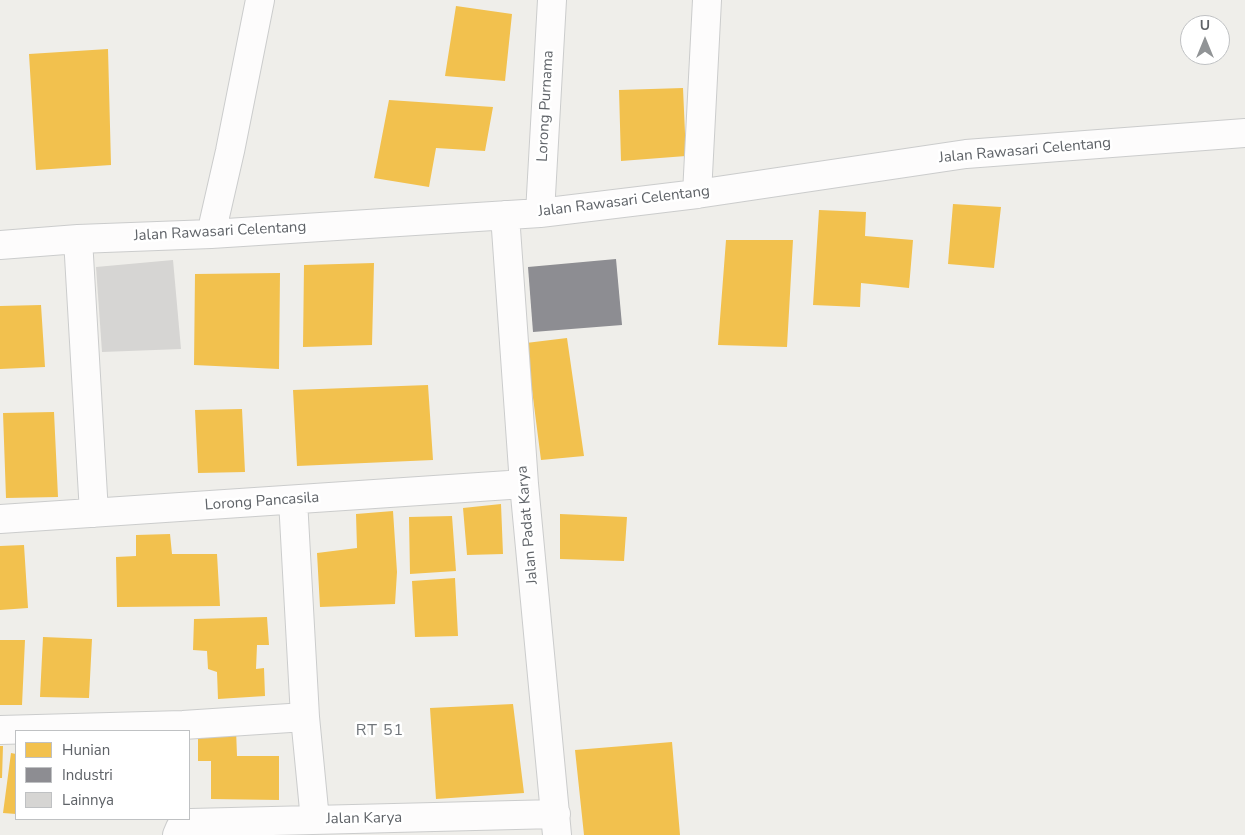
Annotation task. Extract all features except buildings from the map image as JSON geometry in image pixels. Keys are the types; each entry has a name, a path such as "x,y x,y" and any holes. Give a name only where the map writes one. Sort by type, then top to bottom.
{"street":[{"path":"211,234 230,151 260,0"},
{"name":"Lorong Purnama","path":"540,213 552,0"},
{"path":"697,194 707,0"},
{"name":"Jalan Rawasari Celentang","path":"0,245 78,239 211,234 540,213 697,194 966,154 1245,133"},
{"name":"Jalan Padat Karya","path":"505,215 524,484 557,825"},
{"path":"78,239 94,513"},
{"name":"Lorong Pancasila","path":"0,519 524,484"},
{"path":"294,500 305,717 315,820"},
{"path":"0,730 184,725 305,717"},
{"name":"Jalan Karya","path":"177,835 180,828 191,823 315,820 371,827 557,825"}],"district":[{"name":"RT 51","path":"380,731"}]}
